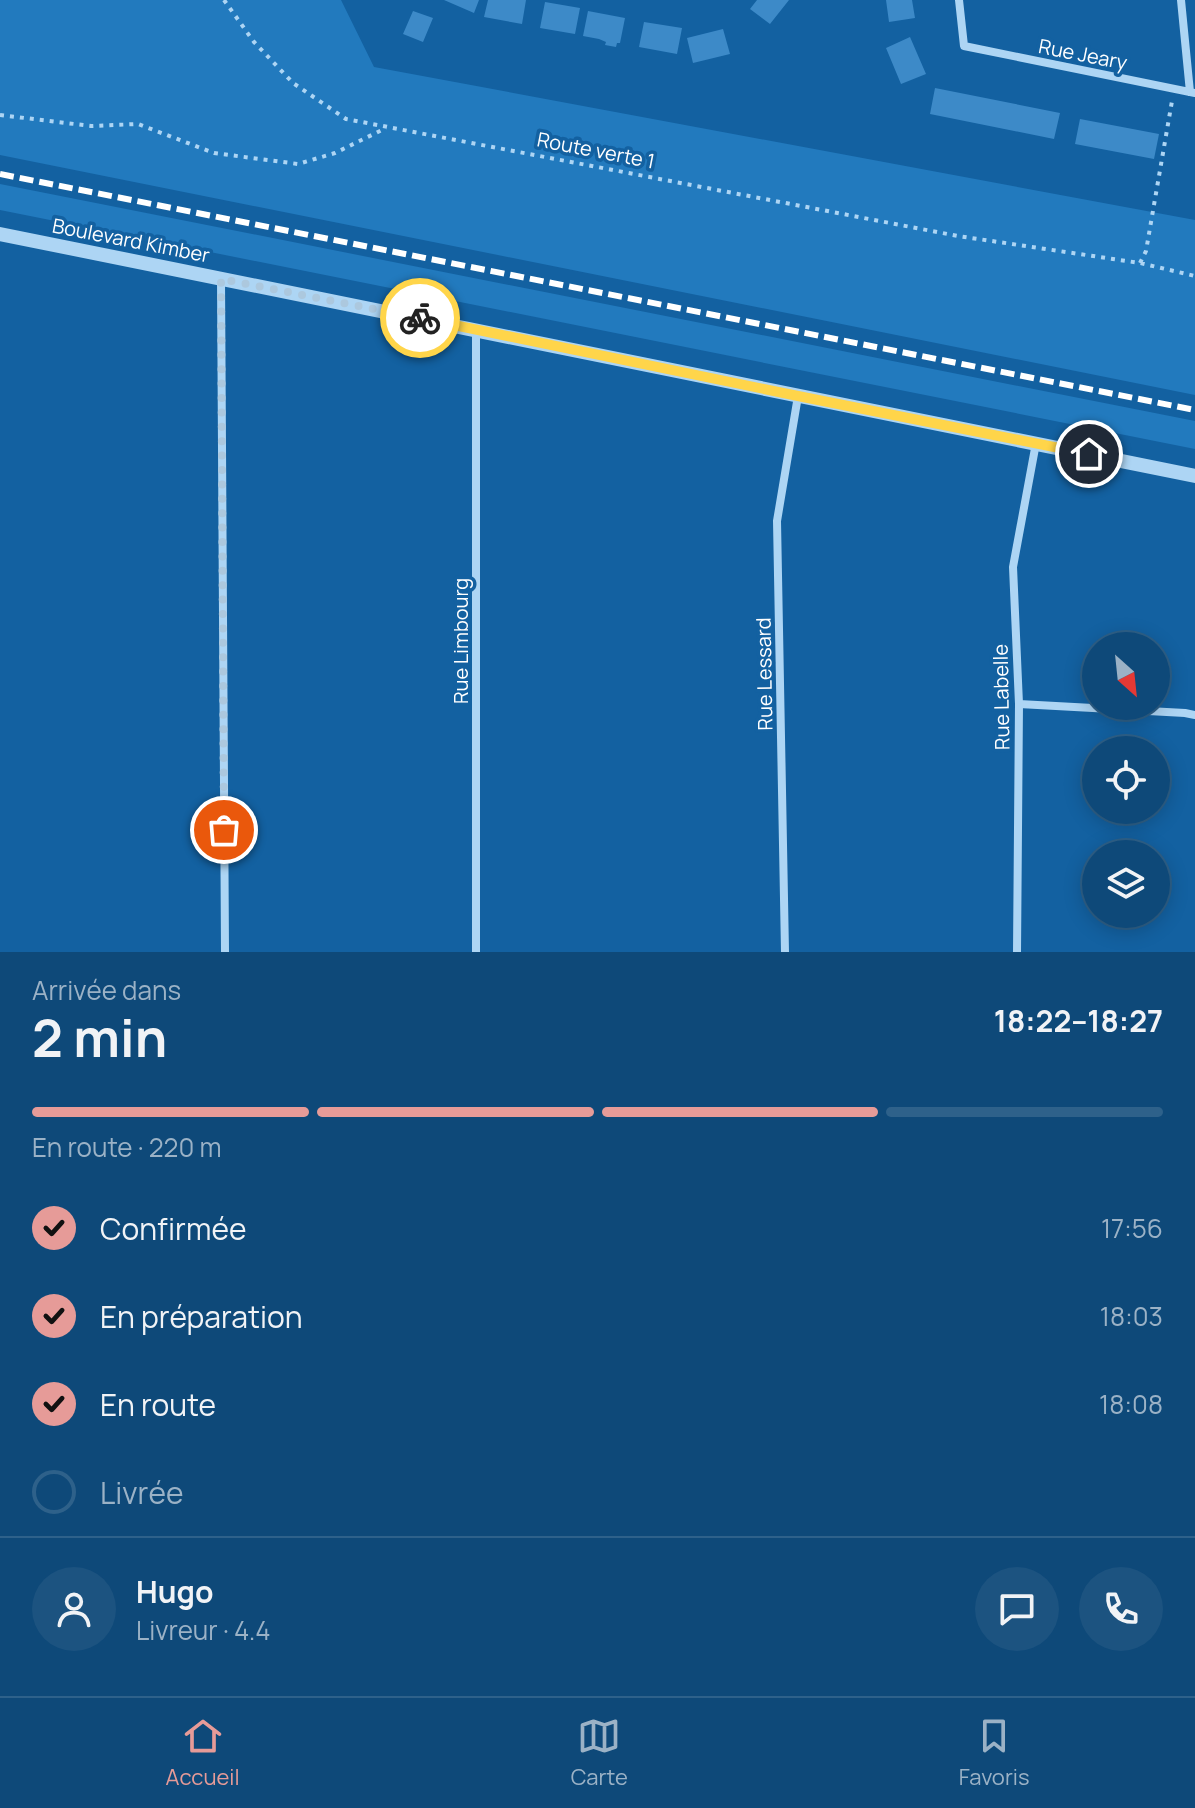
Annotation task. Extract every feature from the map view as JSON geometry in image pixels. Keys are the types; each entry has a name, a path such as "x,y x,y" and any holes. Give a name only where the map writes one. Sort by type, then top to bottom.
{"street":[{"name":"Rue Jeary","path":"959,0 964,46 1193,92"},
{"path":"1181,0 1193,92"},
{"name":"Boulevard Kimber","path":"0,234 1195,476"},
{"path":"221,279 225,952"},
{"name":"Rue Limbourg","path":"476,329 476,952"},
{"name":"Rue Lessard","path":"785,952 777,521 798,396"},
{"name":"Rue Labelle","path":"1017,952 1019,704 1013,567 1036,443"},
{"path":"1019,704 1195,715"}],"path":[{"name":"Route verte 1","path":"224,0 254,42 293,83 346,119 958,236 1140,263 1195,276"},
{"path":"1140,263 1146,251 1174,88"},
{"path":"0,115 91,126 138,124 214,153 298,164 335,153 388,127"}],"shaded area":[{"path":"0,0 341,0 374,67 1195,220 1195,395 0,155"},
{"path":"0,184 1195,421 1195,449 0,210"}],"building":[{"path":"444,0 479,0 474,13"},
{"path":"488,0 526,0 522,24 484,17"},
{"path":"757,0 789,0 770,24 750,9"},
{"path":"886,0 912,0 915,18 889,22"},
{"path":"545,2 580,8 575,34 540,28"},
{"path":"413,11 433,18 423,42 403,34"},
{"path":"588,11 625,18 620,43 616,47 583,36"},
{"path":"644,22 682,28 677,54 639,47"},
{"path":"723,29 730,54 693,63 687,38"},
{"path":"910,37 926,74 901,84 886,48"},
{"path":"935,88 1060,113 1054,139 930,114"},
{"path":"1080,119 1159,134 1154,159 1075,144"}],"railway":[{"path":"0,174 1195,410"}],"way so far":[{"path":"224,830 221,279 420,318"}],"route":[{"path":"420,318 1089,454"}]}
